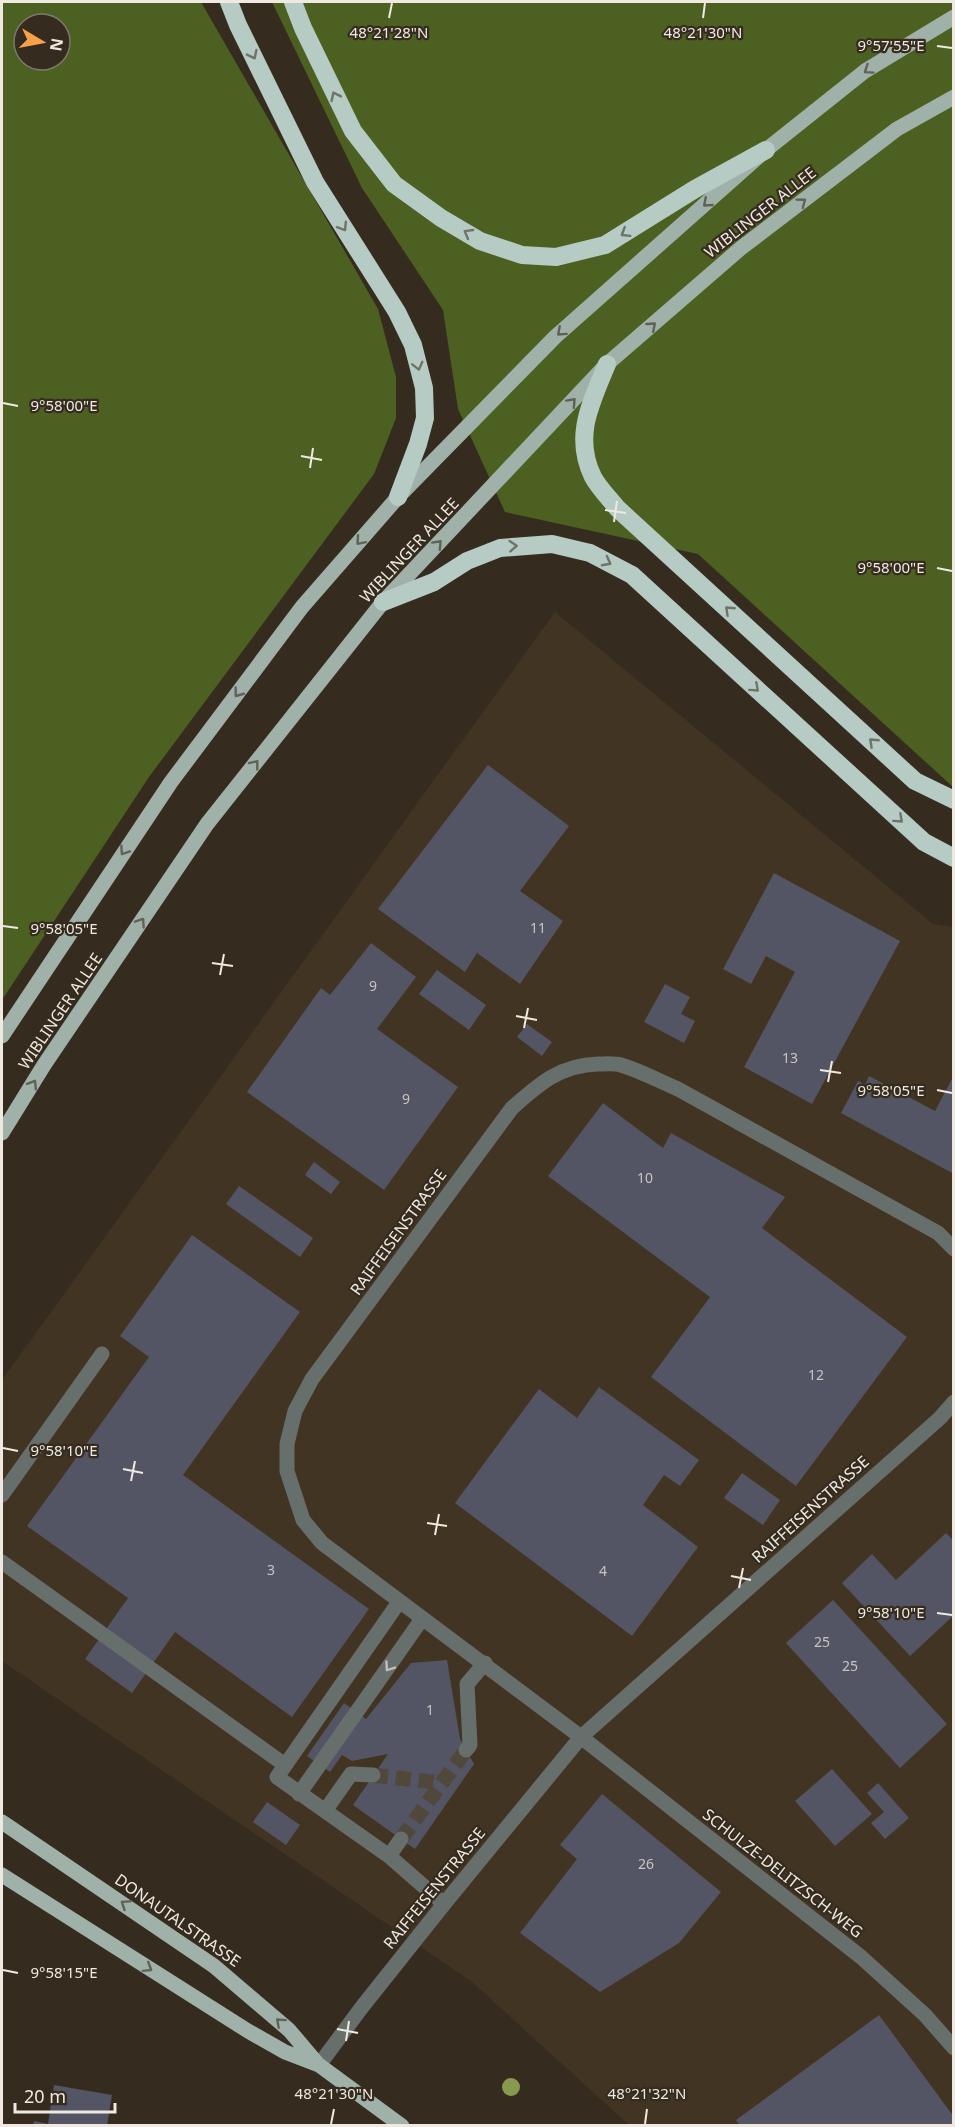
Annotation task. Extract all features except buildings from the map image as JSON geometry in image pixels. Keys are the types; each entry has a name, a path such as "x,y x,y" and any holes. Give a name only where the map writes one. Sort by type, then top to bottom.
{"highway":[{"path":"229,2 315,182 397,312 413,345 424,388 425,418 398,497"},
{"path":"293,2 311,46 353,131 394,184 441,218 480,241 522,255 556,257 605,245 695,189 766,150"},
{"path":"608,364 590,405 584,430 585,458 594,480 617,508 915,781 954,800"},
{"path":"383,602 434,582 467,561 500,548 552,544 590,553 632,575 924,842 954,858"}],"main road":[{"name":"WIBLINGER ALLEE","path":"2,1036 171,782 302,607 398,497 555,337 766,150 865,71 954,17"},
{"name":"WIBLINGER ALLEE","path":"2,1133 44,1065 207,824 383,602 608,364 741,248 897,129 954,97"},
{"name":"DONAUTALSTRASSE","path":"2,1822 214,1966 290,2030 319,2065 402,2126"},
{"name":"DONAUTALSTRASSE","path":"2,1875 248,2031 285,2052 319,2065"}],"street":[{"name":"RAIFFEISENSTRASSE","path":"581,1737 322,1543 303,1520 287,1470 287,1444 295,1411 312,1379 512,1108 559,1071 588,1064 619,1064 678,1089 938,1233 954,1249"},
{"path":"2,1496 102,1354"},
{"name":"RAIFFEISENSTRASSE","path":"319,2065 444,1904 581,1737 931,1426 954,1402"},
{"path":"2,1562 285,1765"},
{"path":"399,1602 277,1778 389,1856 444,1904"},
{"path":"299,1794 422,1619"},
{"path":"466,1750 470,1745 467,1684 484,1663"},
{"name":"SCHULZE-DELITZSCH-WEG","path":"581,1737 861,1957 925,2015 954,2048"},
{"path":"325,1811 351,1774 373,1775"},
{"path":"389,1856 401,1839"}],"shaded area":[{"path":"555,612 933,924 953,927 953,2125 629,2125 472,1982 2,1661 2,1380"}],"green space":[{"path":"2,2 201,2 378,309 396,377 396,418 374,474 149,777 2,1000"},
{"path":"272,2 953,2 953,787 698,554 505,512 458,409 443,310 362,188"}],"tunnel":[{"path":"401,1839 466,1750"},
{"path":"373,1775 441,1783"}]}
